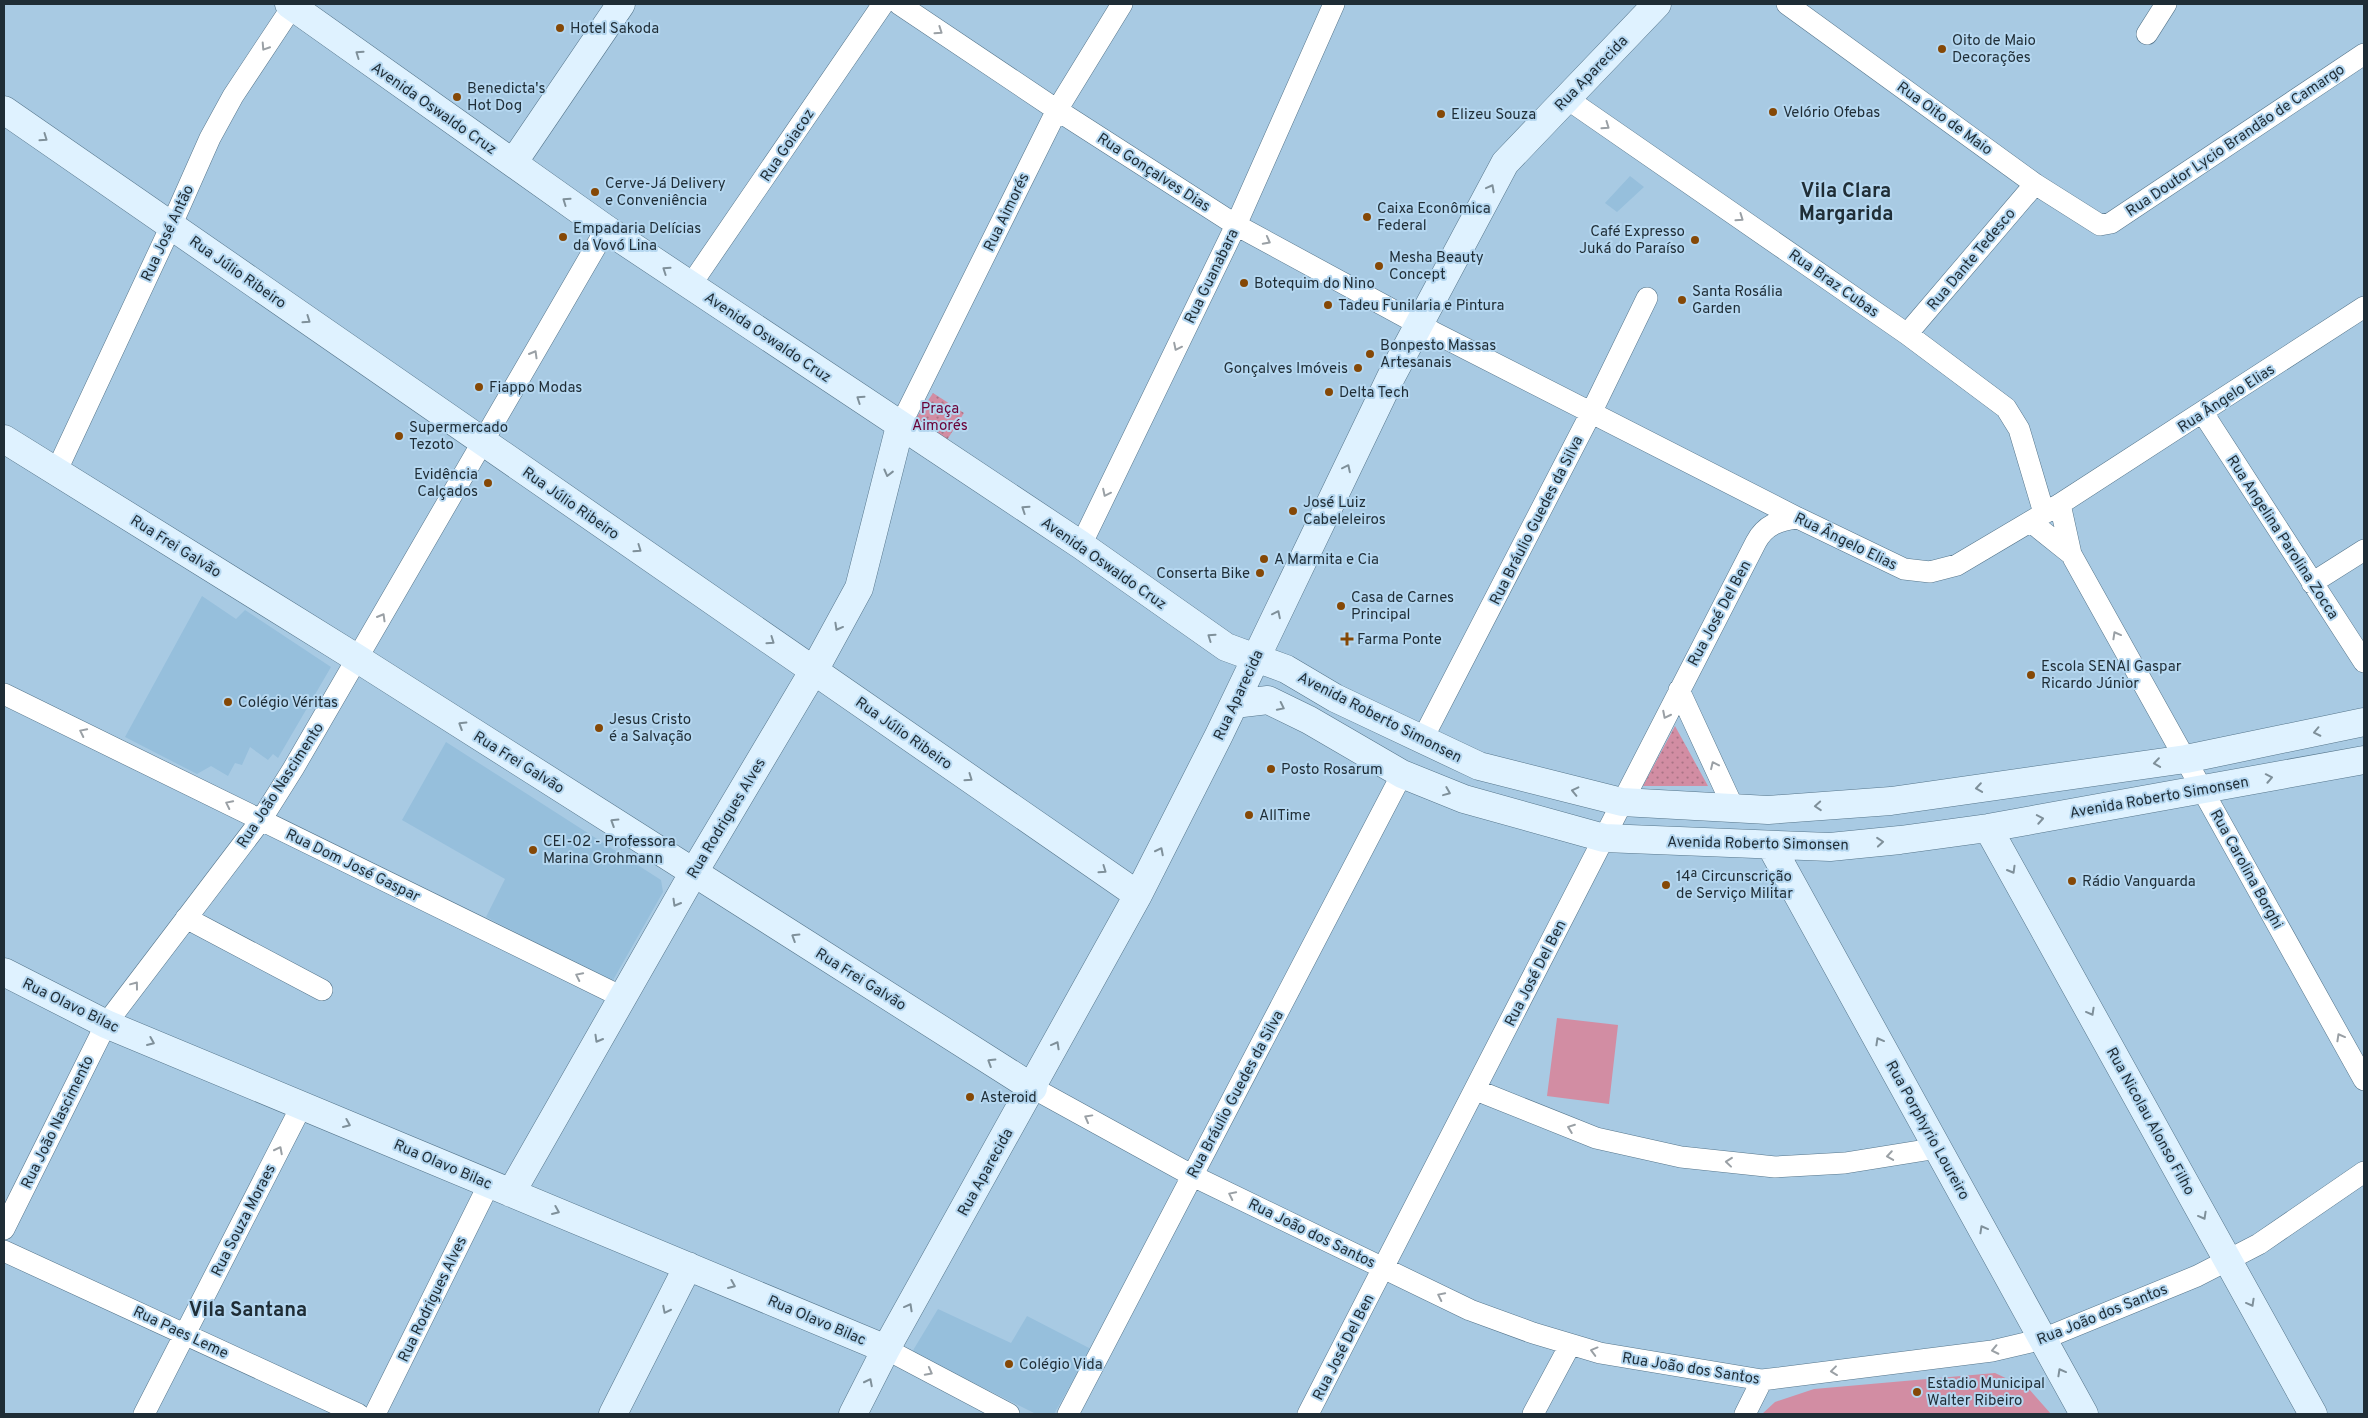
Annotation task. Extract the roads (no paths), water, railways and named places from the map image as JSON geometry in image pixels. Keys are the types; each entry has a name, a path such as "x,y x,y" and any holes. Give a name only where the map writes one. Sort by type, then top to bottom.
{"main road":[{"path":"513,164 622,4"},
{"name":"Rua Aparecida","path":"853,1414 886,1349 1138,895 1234,704 1418,324 1505,163 1657,4"},
{"name":"Avenida Oswaldo Cruz","path":"292,5 513,164 690,286 1081,546 1226,647 1255,658"},
{"name":"Rua Júlio Ribeiro","path":"4,110 1138,895"},
{"name":"Rua Rodrigues Alves","path":"500,1188 622,997 814,670 859,588 900,426"},
{"name":"Rua Frei Galvão","path":"4,439 358,659 1032,1088"},
{"name":"Avenida Roberto Simonsen","path":"1255,658 1286,669 1335,698 1479,766 1622,802 1734,810 1768,810 1891,801 2186,759 2364,722"},
{"name":"Avenida Roberto Simonsen","path":"1234,704 1268,700 1309,720 1402,774 1464,799 1604,838 1830,847 1900,840 1988,828 2364,760"},
{"name":"Rua Nicolau Alonso Filho","path":"1988,828 2313,1414"},
{"name":"Rua Porphyrio Loureiro","path":"1772,846 2084,1414"},
{"name":"Rua Olavo Bilac","path":"4,972 106,1024 886,1349"},
{"path":"613,1414 688,1266"}],"street":[{"name":"Rua Goiacoz","path":"690,286 883,4"},
{"name":"Rua Gonçalves Dias","path":"899,4 1236,225 1418,324"},
{"name":"Rua Aimorés","path":"900,426 1058,110 1122,4"},
{"name":"Rua Guanabara","path":"1081,546 1236,225 1334,4"},
{"name":"Rua Oito de Maio","path":"1787,4 2035,184 2100,224 2106,224"},
{"path":"2147,34 2166,4"},
{"name":"Rua José Antão","path":"56,472 210,138 233,96 292,5"},
{"name":"Rua Doutor Lycio Brandão de Camargo","path":"2106,224 2364,54"},
{"name":"Rua Braz Cubas","path":"1566,98 1907,334 2006,408 2014,418 2045,513"},
{"name":"Rua Dante Tedesco","path":"1907,334 2035,184"},
{"name":"Rua João Nascimento","path":"4,1229 106,1024 261,820 294,769 606,229"},
{"name":"Rua Bráulio Guedes da Silva","path":"1422,740 1592,411 1647,298"},
{"name":"Rua Ângelo Elias","path":"1418,324 1592,411 1798,518 1904,569 1930,572 1957,565 2045,513 2203,413 2364,307"},
{"name":"Rua Angelina Parolina Zocca","path":"2203,413 2364,662"},
{"path":"1744,490 1758,512 1761,532 1778,522 1798,518"},
{"name":"Rua Carolina Borghi","path":"2045,513 2071,554"},
{"name":"Rua Carolina Borghi","path":"2045,513 2071,554 2364,1080"},
{"name":"Rua José Del Ben","path":"1308,1414 1761,532"},
{"path":"2312,583 2364,550"},
{"path":"1679,690 1734,810"},
{"name":"Rua Dom José Gaspar","path":"4,694 622,997"},
{"name":"Rua Bráulio Guedes da Silva","path":"1068,1414 1402,774"},
{"path":"186,918 322,990"},
{"name":"Rua João dos Santos","path":"1032,1088 1193,1176 1470,1310 1570,1345 1618,1356 1762,1380 1992,1352 2043,1339 2197,1276 2259,1244 2364,1172"},
{"path":"1476,1090 1596,1138 1681,1157 1775,1167 1845,1163 1938,1148"},
{"name":"Rua Souza Moraes","path":"144,1414 302,1105"},
{"name":"Rua Rodrigues Alves","path":"375,1414 500,1188"},
{"name":"Rua Paes Leme","path":"4,1251 358,1414"},
{"path":"1533,1414 1570,1345"},
{"path":"886,1349 1009,1414"},
{"path":"1745,1414 1762,1380"}],"place":[{"name":"Hotel Sakoda","path":"560,28"},
{"name":"Oito de Maio Decorações","path":"1942,49"},
{"name":"Benedicta's Hot Dog","path":"457,97"},
{"name":"Velório Ofebas","path":"1773,112"},
{"name":"Elizeu Souza","path":"1441,114"},
{"name":"Cerve-Já Delivery e Conveniência","path":"595,192"},
{"name":"Caixa Econômica Federal","path":"1367,217"},
{"name":"Empadaria Delícias da Vovó Lina","path":"563,237"},
{"name":"Café Expresso Juká do Paraíso","path":"1695,240"},
{"name":"Mesha Beauty Concept","path":"1379,266"},
{"name":"Botequim do Nino","path":"1244,283"},
{"name":"Santa Rosália Garden","path":"1682,300"},
{"name":"Tadeu Funilaria e Pintura","path":"1328,305"},
{"name":"Bonpesto Massas Artesanais","path":"1370,354"},
{"name":"Gonçalves Imóveis","path":"1358,368"},
{"name":"Fiappo Modas","path":"479,387"},
{"name":"Delta Tech","path":"1329,392"},
{"name":"Supermercado Tezoto","path":"399,436"},
{"name":"Evidência Calçados","path":"488,483"},
{"name":"José Luiz Cabeleleiros","path":"1293,511"},
{"name":"A Marmita e Cia","path":"1264,559"},
{"name":"Conserta Bike","path":"1260,573"},
{"name":"Casa de Carnes Principal","path":"1341,606"},
{"name":"Farma Ponte","path":"1347,639"},
{"name":"Escola SENAI Gaspar Ricardo Júnior","path":"2031,675"},
{"name":"Colégio Véritas","path":"228,702"},
{"name":"Jesus Cristo é a Salvação","path":"599,728"},
{"name":"Posto Rosarum","path":"1271,769"},
{"name":"AllTime","path":"1249,815"},
{"name":"CEI-02 - Professora Marina Grohmann","path":"533,850"},
{"name":"Rádio Vanguarda","path":"2072,881"},
{"name":"14ª Circunscrição de Serviço Militar","path":"1666,885"},
{"name":"Asteroid","path":"970,1097"},
{"name":"Colégio Vida","path":"1009,1364"},
{"name":"Estadio Municipal Walter Ribeiro","path":"1917,1392"}],"district":[{"name":"Vila Clara Margarida","path":"1846,202"},
{"name":"Vila Santana","path":"248,1309"}],"park label":[{"name":"Praça Aimorés","path":"940,416"}]}
